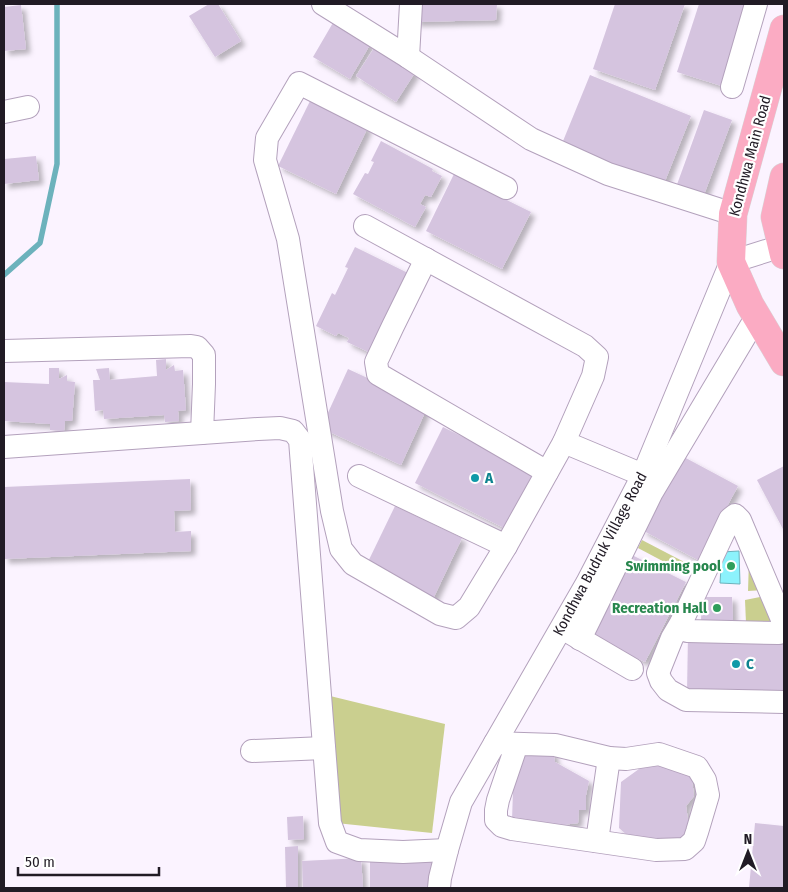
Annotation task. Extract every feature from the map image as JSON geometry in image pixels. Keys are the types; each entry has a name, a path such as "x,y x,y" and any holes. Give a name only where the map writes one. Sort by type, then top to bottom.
{"main road":[{"name":"Kondhwa Main Road","path":"784,29 733,214 731,262 750,305 784,362"},
{"path":"783,250 775,217 784,177"}],"street":[{"path":"323,4 408,57 531,139 608,174 733,214"},
{"path":"408,57 411,4"},
{"path":"732,87 756,4"},
{"path":"365,226 585,346 597,357 593,376 564,442 469,608 456,618 440,614 354,564 341,549 332,511 288,239 265,160 267,138 299,82 506,188"},
{"path":"4,112 28,107"},
{"path":"731,262 783,250"},
{"path":"426,260 376,362 378,374 547,472"},
{"name":"Kondhwa Budruk Village Road","path":"439,888 447,850 461,802 495,743 571,634 587,583 643,474 731,262"},
{"path":"632,669 571,634 652,492 757,316"},
{"path":"4,351 197,347 204,355 202,433"},
{"path":"4,448 280,428 293,432 300,440 330,823 337,842 359,850 404,852 447,850"},
{"path":"564,442 643,474"},
{"path":"358,476 506,546"},
{"path":"784,624 775,579 740,520 735,515 730,518 682,621 672,638 658,673 668,690 686,700 784,702"},
{"path":"682,621 682,628 687,630 779,633 784,631"},
{"path":"495,743 555,745 609,758 626,759 659,754 698,767 706,780 708,795 694,841 685,849 656,850 502,826 496,820 496,810 517,744"},
{"path":"252,751 324,748"},
{"path":"597,841 609,758"}],"green space":[{"path":"642,540 690,565 687,574 638,548"},
{"path":"749,560 764,590 748,591"},
{"path":"760,597 773,624 746,623 745,600"},
{"path":"326,695 445,724 432,833 336,823"}],"water":[{"name":"Swimming pool","path":"739,551 740,584 720,583 722,552"}],"building":[{"path":"209,4 218,4 241,41 215,57 189,16"},
{"path":"415,4 497,4 496,20 415,22"},
{"path":"615,4 685,4 655,90 593,69"},
{"path":"699,4 751,4 725,87 677,72"},
{"path":"21,5 26,49 4,51 4,7"},
{"path":"334,21 371,43 350,79 313,57"},
{"path":"376,45 416,71 396,102 356,76"},
{"path":"590,75 691,116 663,186 561,146"},
{"path":"311,99 368,127 336,194 278,166"},
{"path":"704,110 732,120 702,200 675,190"},
{"path":"381,141 433,169 432,171 442,176 431,197 425,195 420,204 426,207 415,227 353,194 365,173 368,174 374,162 371,161"},
{"path":"36,156 39,180 4,184 4,159"},
{"path":"454,174 531,212 502,269 426,231"},
{"path":"355,247 412,275 373,354 347,342 349,338 338,333 336,336 316,326 332,293 335,295 348,268 345,267"},
{"path":"166,359 166,370 174,365 175,371 183,370 186,410 178,411 179,421 165,422 164,415 104,419 103,410 95,411 93,380 100,380 96,369 109,368 110,380 157,376 156,360"},
{"path":"49,368 59,368 59,379 67,375 67,381 75,382 72,421 65,421 64,431 50,430 50,424 4,421 4,382 49,384"},
{"path":"348,369 428,406 401,465 321,428"},
{"name":"A","path":"443,427 535,473 506,529 415,483"},
{"path":"682,456 738,486 698,560 642,530"},
{"path":"784,466 784,531 757,480"},
{"path":"190,479 191,510 174,511 175,532 191,531 191,551 4,559 4,487"},
{"path":"395,506 462,538 432,601 365,568"},
{"path":"632,555 686,582 645,662 592,636"},
{"name":"Recreation Hall","path":"702,597 732,597 733,621 701,620"},
{"name":"C","path":"688,634 784,635 784,694 687,693"},
{"path":"553,750 555,762 589,781 586,795 586,810 579,810 578,823 539,828 512,821 514,759 525,751"},
{"path":"650,761 691,771 694,796 686,806 688,820 692,823 682,838 636,843 619,828 621,782"},
{"path":"303,816 304,839 288,840 287,817"},
{"path":"755,823 784,826 784,888 749,888"},
{"path":"298,846 298,888 286,888 285,847"},
{"path":"370,857 431,857 431,888 370,888"},
{"path":"361,858 363,888 303,888 302,861"}],"waterway":[{"path":"4,275 40,243 57,164 57,4"}],"place":[{"name":"A","path":"475,478"},
{"name":"Swimming pool","path":"731,566"},
{"name":"Recreation Hall","path":"717,608"},
{"name":"C","path":"736,664"}]}
